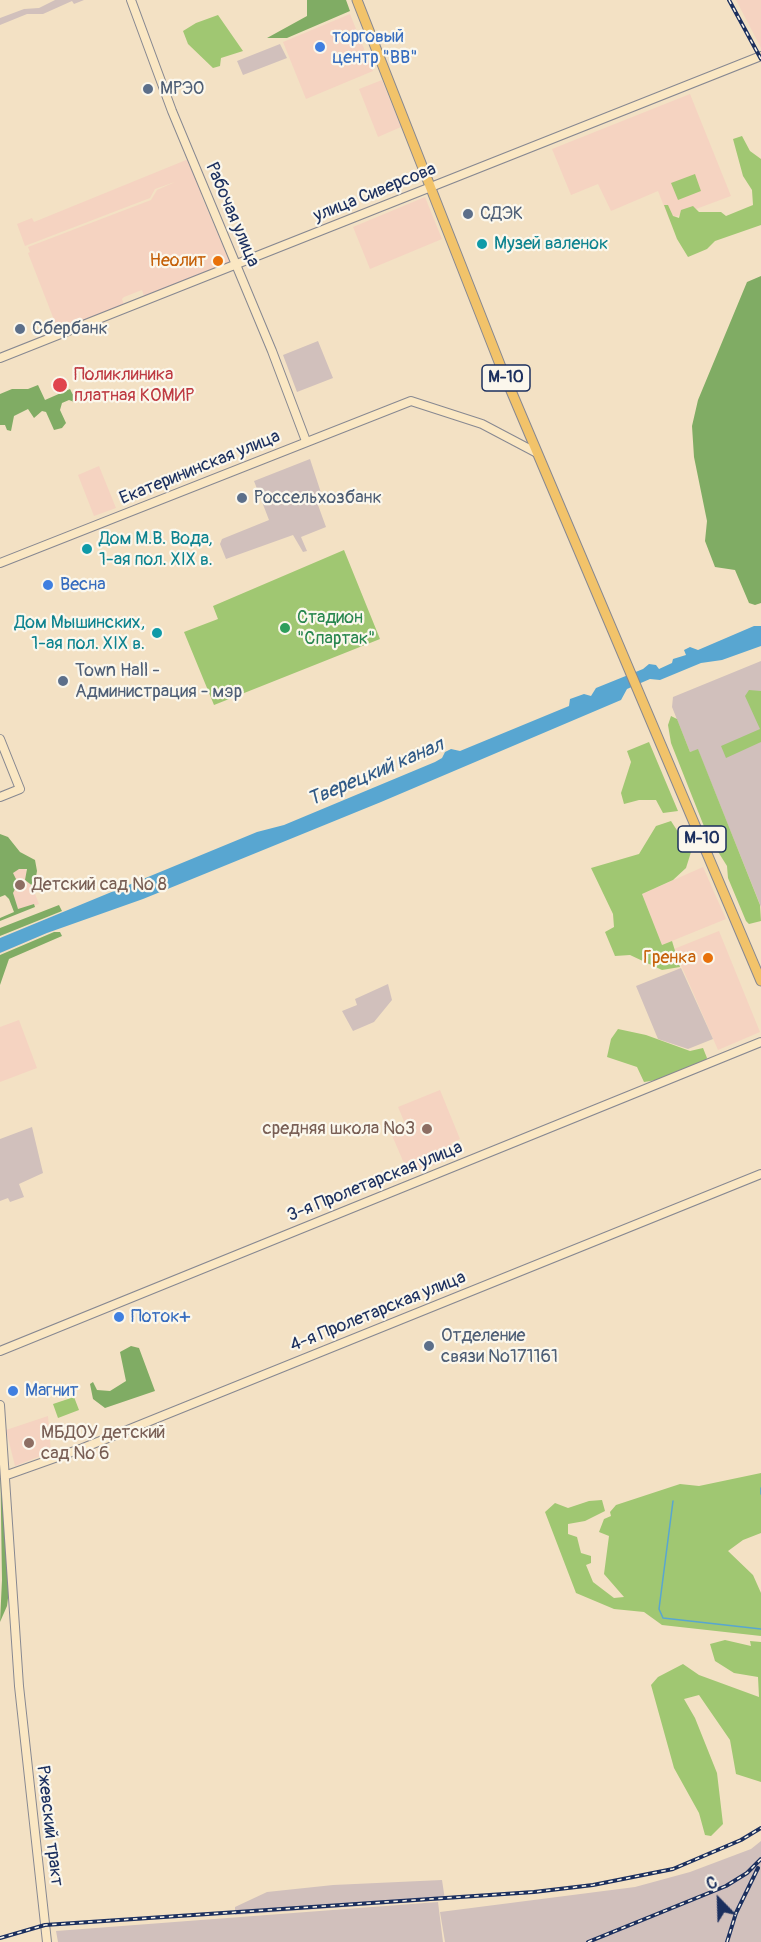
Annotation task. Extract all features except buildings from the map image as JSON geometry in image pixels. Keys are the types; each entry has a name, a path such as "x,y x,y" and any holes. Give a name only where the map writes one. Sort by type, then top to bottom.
{"highway":[{"name":"М-10","path":"357,0 537,453 643,698 761,981"}],"street":[{"name":"Рабочая улица","path":"131,0 172,111 306,441"},
{"name":"улица Сиверсова","path":"0,358 761,56"},
{"name":"Екатерининская улица","path":"0,563 411,401 482,424 537,453"},
{"path":"0,739 20,789 0,797"},
{"name":"3-я Пролетарская улица","path":"0,1351 761,1042"},
{"name":"4-я Пролетарская улица","path":"7,1475 83,1448 761,1174"},
{"name":"Ржевский тракт","path":"0,1405 7,1475 13,1606 29,1793 47,1942"}],"shaded area":[{"path":"55,0 84,0 74,4 72,1 43,14 27,14 0,25 0,18 24,9 39,8"},
{"path":"736,0 761,0 761,48"},
{"path":"350,14 373,71 306,99 283,42"},
{"path":"280,44 287,58 243,75 237,61"},
{"path":"382,80 401,127 378,137 359,89"},
{"path":"690,94 731,196 669,219 658,191 611,211 598,184 571,195 552,149"},
{"path":"191,158 205,193 201,195 230,262 144,296 142,290 124,297 122,299 124,305 58,330 28,253 30,252 28,247 151,200 157,190 175,182 155,189 150,198 25,246 17,224 32,218 34,222"},
{"path":"425,197 442,239 370,269 353,227"},
{"path":"318,341 333,378 297,392 283,355"},
{"path":"310,459 324,502 318,505 326,527 301,537 307,551 303,552 293,535 226,559 220,544 222,539 269,520 254,481"},
{"path":"99,466 116,508 94,516 78,475"},
{"path":"761,661 761,907 698,750 690,752 672,707 673,697"},
{"name":"Детский сад № 8","path":"24,866 39,904 15,913 5,873"},
{"path":"703,867 726,919 662,945 642,894"},
{"path":"719,931 760,1032 718,1050 674,949"},
{"path":"681,968 713,1039 688,1049 658,1039 636,986"},
{"path":"388,984 392,1000 374,1022 353,1031 342,1011 357,1005 355,999"},
{"path":"19,1020 37,1068 0,1082 0,1027"},
{"name":"средняя школа №3","path":"440,1090 460,1139 451,1143 457,1156 409,1175 391,1133 406,1126 398,1107"},
{"path":"32,1127 43,1173 19,1184 24,1197 10,1202 8,1198 0,1201 0,1139"},
{"name":"МБДОУ детский сад № 6","path":"48,1416 51,1452 15,1466 6,1430"},
{"path":"761,1841 761,1942 445,1942 440,1912 635,1887 690,1872 751,1849"},
{"path":"442,1880 445,1900 235,1915 235,1907 267,1892 333,1885"},
{"path":"438,1902 443,1942 58,1942 56,1931"}],"green space":[{"path":"307,0 346,0 350,11 287,38 267,38 307,16"},
{"path":"218,15 243,51 221,58 220,66 213,68 188,44 183,31 196,23"},
{"path":"742,136 750,151 761,159 761,225 715,241 707,249 688,257 677,239 664,205 668,205 673,216 679,218 681,210 693,206 699,212 721,212 726,216 753,205 752,190 743,176 733,139"},
{"path":"695,174 701,191 678,200 671,183"},
{"path":"761,276 761,603 755,605 749,603 735,570 715,567 705,541 707,521 694,457 692,426 698,400 747,282"},
{"path":"38,385 45,400 70,389 77,403 69,400 62,403 60,410 66,423 62,428 54,430 46,412 42,411 34,418 28,409 14,416 11,431 7,430 5,425 0,425 0,394 12,389 28,389"},
{"name":"Стадион \"Спартак\"","path":"344,550 380,639 214,705 184,632 218,619 213,606"},
{"path":"749,690 761,691 761,742 726,758 721,746 760,729 745,696"},
{"path":"671,716 677,719 690,752 698,749 760,905 761,921 749,924 746,921 728,878 727,866 707,834 671,743 668,725"},
{"path":"649,742 678,811 663,813 656,800 639,800 624,804 621,793 631,762 627,751"},
{"path":"671,821 691,852 686,868 673,880 642,894 662,945 672,941 680,967 662,970 630,955 615,956 605,932 614,927 613,914 591,868 639,854 656,826"},
{"path":"0,834 8,837 20,852 35,860 37,871 34,887 25,880 27,869 19,869 13,873 18,883 13,893 18,909 34,904 35,907 0,921 0,918 14,912 9,899 5,895 0,897"},
{"path":"59,905 62,911 0,936 0,928"},
{"path":"54,932 60,932 62,936 9,959 0,985 0,955"},
{"path":"618,1029 646,1035 690,1051 703,1048 707,1058 705,1062 663,1079 644,1082 637,1067 607,1057 611,1039"},
{"path":"131,1346 139,1348 155,1391 105,1408 93,1399 90,1384 93,1382 97,1390 110,1391 126,1381 120,1352"},
{"path":"74,1397 79,1410 58,1418 53,1404"},
{"path":"0,1447 10,1583 7,1606 0,1622 2,1580"},
{"path":"761,1473 761,1533 743,1540 728,1551 753,1575 761,1593 761,1636 662,1625 644,1612 614,1609 576,1593 545,1512 555,1503 568,1508 589,1501 602,1500 605,1511 585,1521 568,1524 568,1534 577,1537 581,1553 591,1556 591,1563 586,1565 593,1582 614,1598 624,1597 604,1574 609,1536 599,1532 604,1519 611,1516 610,1512 616,1505 680,1484 699,1486"},
{"path":"725,1640 751,1646 750,1641 761,1642 761,1782 736,1774 730,1740 699,1695 684,1699 695,1718 717,1773 723,1824 711,1836 705,1835 699,1813 674,1768 651,1685 658,1677 683,1664 699,1675 759,1697 758,1677 734,1673 715,1661 710,1644"}],"water":[{"path":"754,626 761,626 761,646 722,660 701,663 660,680 650,679 627,689 621,700 381,802 143,899 47,933 0,953 0,938 257,832 284,825 435,762 451,749 460,751 569,706 570,699 584,694 591,696 596,688 643,669 649,664 656,665 659,669 672,663 673,659 686,655 684,650 690,647 698,650"}],"waterway":[{"path":"761,1488 761,1494"},
{"path":"673,1501 659,1609 663,1618 761,1629"}],"railway":[{"path":"729,0 761,59"},
{"path":"0,1938 45,1925 534,1892 593,1885 673,1869 741,1840 761,1828"},
{"path":"588,1942 726,1886 747,1873 761,1859"},
{"path":"727,1942 736,1913 758,1868"}],"place":[{"name":"торговый центр \"ВВ\"","path":"320,47"},
{"name":"МРЭО","path":"148,89"},
{"name":"СДЭК","path":"468,214"},
{"name":"Музей валенок","path":"482,244"},
{"name":"Неолит","path":"218,261"},
{"name":"Сбербанк","path":"20,329"},
{"name":"Поликлиника платная КОМИР","path":"60,385"},
{"name":"Россельхозбанк","path":"242,498"},
{"name":"Дом М.В. Вода, 1-ая пол. XIX в.","path":"87,549"},
{"name":"Весна","path":"48,585"},
{"name":"Стадион \"Спартак\"","path":"285,628"},
{"name":"Дом Мышинских, 1-ая пол. XIX в.","path":"157,633"},
{"name":"Town Hall - Администрация - мэр","path":"63,681"},
{"name":"Детский сад № 8","path":"20,885"},
{"name":"Гренка","path":"708,958"},
{"name":"средняя школа №3","path":"427,1129"},
{"name":"Поток+","path":"119,1317"},
{"name":"Отделение связи №171161","path":"429,1346"},
{"name":"Магнит","path":"13,1391"},
{"name":"МБДОУ детский сад № 6","path":"29,1443"}],"water label":[{"name":"Тверецкий канал","path":"376,773"}]}
